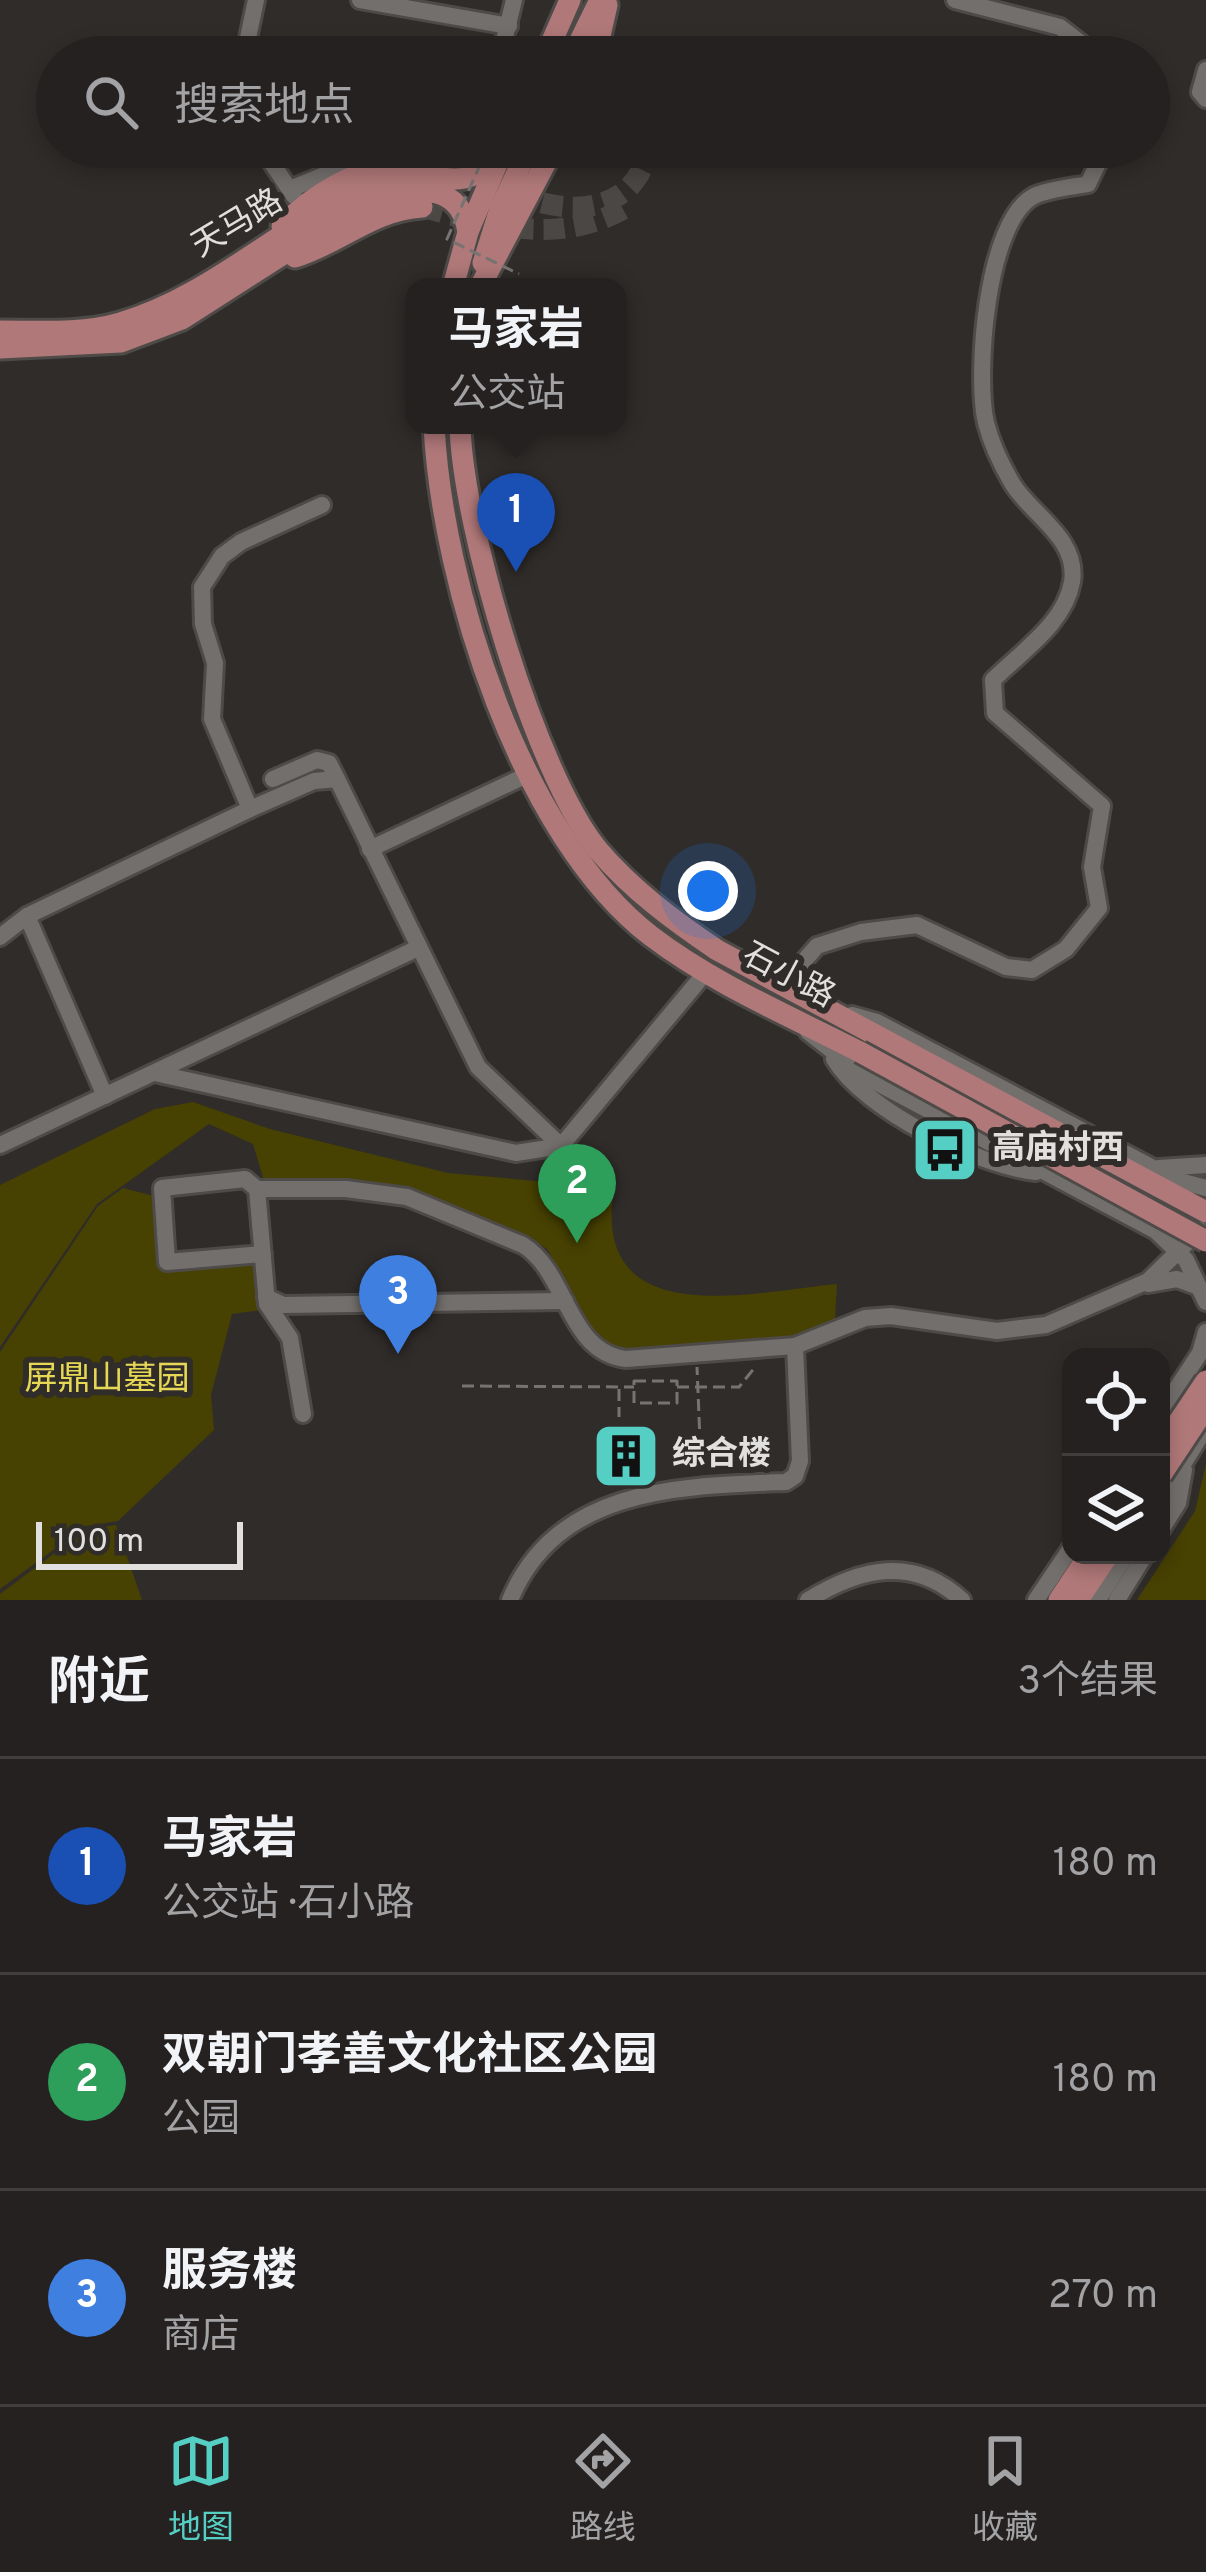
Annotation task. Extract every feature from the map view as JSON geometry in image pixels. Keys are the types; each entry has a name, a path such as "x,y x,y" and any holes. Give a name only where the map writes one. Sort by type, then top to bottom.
{"main road":[{"path":"554,36 570,0"},
{"path":"584,36 604,0"},
{"path":"600,36 604,0"},
{"path":"261,259 296,198 372,168"},
{"name":"天马路","path":"0,348 121,342 182,319 355,192 388,178 478,178 485,168"},
{"path":"455,278 491,168"},
{"path":"481,278 500,209 520,168"},
{"path":"483,278 543,168"},
{"name":"天马路","path":"0,331 117,325 173,303 391,193 421,189 450,196 464,211 468,232"},
{"path":"261,259 320,250 381,214 422,207"},
{"name":"石小路","path":"435,434 440,491 461,583 526,775 588,874 651,936 706,972 790,1016 865,1043"},
{"name":"石小路","path":"461,434 465,487 488,578 551,766 597,848 670,918 810,1003 865,1043 1204,1226"},
{"path":"1170,1435 1206,1382"},
{"path":"1175,1469 1206,1407"},
{"path":"1059,1600 1083,1564"},
{"path":"1078,1600 1102,1564"}],"street":[{"path":"248,36 256,0"},
{"path":"360,0 508,26"},
{"path":"505,36 514,0"},
{"path":"955,0 1060,27 1072,36"},
{"path":"1206,70 1200,92 1206,99"},
{"path":"275,168 296,198"},
{"path":"423,168 429,175"},
{"path":"782,986 817,946 861,932 916,926 1006,967 1032,970 1066,949 1099,908 1092,867 1102,806 995,713 993,680 1064,611 1073,576 1058,533 1013,485 986,423 984,381 989,285 1010,222 1032,196 1088,184 1096,168"},
{"path":"250,809 212,719 215,663 203,624 202,587 222,556 241,542 322,505"},
{"path":"273,779 324,760 478,1066 561,1146"},
{"path":"370,849 526,775"},
{"path":"0,937 27,916 250,809 314,781 337,779"},
{"path":"27,916 104,1096"},
{"path":"0,1145 418,948"},
{"path":"154,1073 516,1153 561,1146 706,972"},
{"path":"810,1003 877,1022 1154,1168 1206,1188"},
{"path":"790,1016 866,1078 1156,1232 1180,1252 1200,1288"},
{"path":"1154,1168 1206,1166"},
{"path":"262,1254 167,1262 160,1192 165,1186 245,1179 257,1189 346,1189 407,1197 539,1255 591,1346 606,1357 795,1346 865,1318 891,1316 997,1331 1028,1328 1136,1287 1177,1279 1200,1288"},
{"path":"257,1189 266,1297 290,1338 303,1414"},
{"path":"1136,1287 1204,1226"},
{"path":"1200,1288 1204,1226"},
{"path":"266,1297 283,1305 566,1301"},
{"path":"1170,1398 1200,1353 1206,1332"},
{"path":"510,1600 544,1545 568,1522 660,1491 786,1482 795,1476 800,1461 795,1346"},
{"path":"1175,1469 1206,1427"},
{"path":"1170,1437 1183,1449 1175,1469 1178,1503 1170,1516"},
{"path":"1036,1600 1062,1561"},
{"path":"1098,1600 1120,1564"},
{"path":"1117,1600 1139,1564"},
{"path":"808,1600 858,1574 916,1572 938,1578 962,1600"}],"path":[{"path":"487,168 447,239 519,274"},
{"path":"694,1354 700,1387 700,1441 694,1442"},
{"path":"677,1387 739,1387 756,1366"},
{"path":"634,1381 677,1381 677,1387 677,1402 634,1402 634,1381"},
{"path":"462,1386 634,1387"},
{"path":"619,1387 619,1417"}],"green space":[{"path":"193,1102 270,1129 448,1173 614,1188 613,1234 627,1266 651,1285 684,1294 722,1296 837,1284 835,1321 793,1337 627,1354 597,1338 547,1249 527,1236 412,1188 347,1180 264,1181 253,1144 209,1124 97,1204 0,1347 0,1185 155,1109"},
{"name":"屏鼎山墓园","path":"123,1188 158,1197 160,1269 256,1263 261,1310 232,1314 211,1395 214,1430 118,1521 86,1526 0,1589 0,1352 98,1206"},
{"path":"1206,1464 1206,1600 1137,1600 1160,1564 1170,1564 1170,1549 1195,1511"},
{"path":"116,1525 142,1600 0,1600 0,1594 87,1529"}],"tunnel":[{"path":"462,168 484,179"},
{"path":"513,192 555,206 596,205 630,186 643,168"},
{"path":"422,207 501,226 553,229 578,226 629,206"}],"place":[{"name":"马家岩","path":"516,572"},
{"name":"高庙村西","path":"945,1150"},
{"name":"双朝门孝善文化社区公园","path":"577,1243"},
{"name":"服务楼","path":"398,1354"},
{"name":"综合楼","path":"626,1456"}]}
